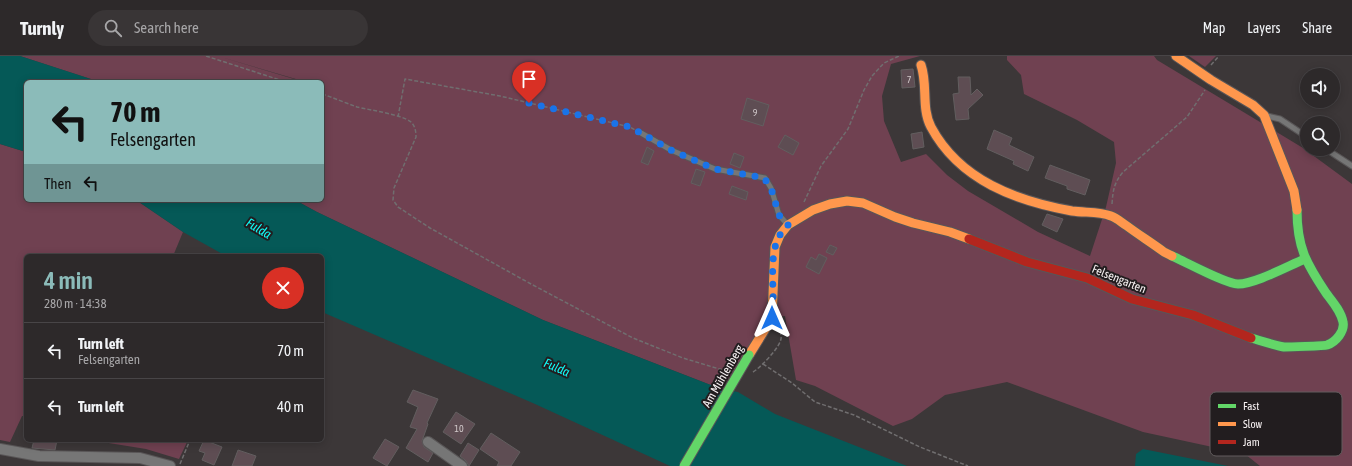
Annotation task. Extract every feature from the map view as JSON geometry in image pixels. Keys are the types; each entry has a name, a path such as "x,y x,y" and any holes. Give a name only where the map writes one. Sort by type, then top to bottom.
{"street":[{"name":"Felsengarten","path":"796,220 814,210 830,204 847,201 863,203 913,223 950,232 1027,262 1087,278 1132,300 1186,313 1251,338 1285,347 1327,345 1337,338 1343,330 1343,321 1339,312 1310,271 1305,259 1299,241 1297,205 1294,191 1264,115 1252,104 1211,80 1176,56"},
{"path":"921,65 924,74 926,112 931,127 954,157 979,179 1001,191 1034,203 1074,211 1092,212 1112,216 1164,252 1226,281 1237,284 1250,282 1305,259"},
{"path":"772,318 772,281 776,247 780,235 788,225 796,220"},
{"name":"Am Mühlenberg","path":"684,466 772,318"},
{"path":"428,442 462,466"},
{"path":"0,448 39,456 140,458 170,466"}],"lane":[{"path":"1264,115 1280,119 1300,132"},
{"path":"640,133 671,150 715,169 764,178 771,188 779,215 788,225"},
{"path":"1337,156 1352,166"}],"path":[{"path":"206,56 280,80"},
{"path":"796,220 821,166 848,129 864,90 872,76 884,63 899,56"},
{"path":"398,117 405,79 500,96 630,127 640,133"},
{"path":"1112,216 1113,190 1116,181 1123,172 1187,117 1211,80"},
{"path":"324,95 358,107 398,117 410,121 413,124 416,136 394,188 393,200 398,208 430,228 531,284 633,338 683,358 727,371"},
{"path":"751,373 763,364 780,343 780,330 772,318"},
{"path":"763,364 792,383 815,402 854,415 920,447 968,466"},
{"path":"179,466 189,442"}],"shaded area":[{"path":"20,56 920,56 891,64 882,96 884,121 901,162 926,154 947,175 968,191 1038,232 1090,256 1106,207 1116,163 1114,142 1077,120 1024,94 1021,75 1007,60 1007,56 1154,56 1157,60 1300,146 1300,156 1314,156 1352,184 1352,466 1260,466 1248,456 1342,456 1342,392 1210,392 1210,446 1143,432 1007,382 945,395 912,419 893,426 815,386 796,380 785,316 772,318 721,389 543,320 299,202 324,202 324,80 299,80 221,57 297,80 94,80"},
{"path":"1189,56 1216,56 1205,67"},
{"path":"0,144 24,151 24,202 139,202 183,232 174,254 24,254 24,416 22,416 10,442 0,440"},
{"path":"102,442 187,442 179,459 146,449"}],"water":[{"path":"0,56 20,56 94,80 24,80 24,151 0,144"},
{"name":"Fulda","path":"139,202 299,202 543,320 721,389 738,392 775,414 907,466 670,466 535,404 324,313 324,254 222,254 183,232"},
{"path":"1143,449 1228,466 1135,466 1136,454"}],"building":[{"path":"913,69 915,87 902,88 901,70"},
{"path":"958,77 970,77 971,95 977,89 983,95 968,109 969,119 956,120 953,94 959,93"},
{"path":"747,98 769,105 763,126 741,119"},
{"path":"994,130 1012,138 1009,145 1034,157 1028,171 1013,164 1014,161 987,149"},
{"path":"922,132 924,147 913,149 911,134"},
{"path":"785,135 799,143 793,155 778,147"},
{"path":"647,147 654,151 648,165 641,162"},
{"path":"734,153 744,157 740,168 730,164"},
{"path":"1050,165 1090,180 1085,195 1067,189 1067,186 1045,178"},
{"path":"696,169 705,172 700,186 691,183"},
{"path":"732,186 748,192 746,200 729,194"},
{"path":"1047,214 1063,219 1057,232 1042,225"},
{"path":"830,245 837,248 833,255 826,252"},
{"path":"819,254 827,258 819,274 806,267 811,257 816,260"},
{"path":"413,390 438,399 427,423 428,424 422,441 424,447 433,453 428,462 406,448 417,429 410,427 418,407 407,402"},
{"path":"456,412 475,424 461,444 443,432"},
{"path":"491,433 520,452 511,466 497,466 499,462 480,449"},
{"path":"385,439 399,447 387,466 373,458"},
{"path":"34,442 57,442 55,450 32,448"},
{"path":"203,442 209,442 222,447 214,465 202,460 205,453 199,451"},
{"path":"468,443 479,450 469,466 460,456"},
{"path":"238,450 256,456 252,466 232,466"}],"traffic: fast":[{"path":"1251,338 1284,347 1327,345 1337,339 1343,329 1343,322 1336,306 1313,273 1304,254 1297,223 1297,210"},
{"path":"1172,256 1216,277 1238,284 1262,278 1305,259"},
{"path":"684,466 749,355"}],"traffic: slow":[{"path":"1176,56 1211,80 1253,105 1264,115 1294,191 1297,210"},
{"path":"921,65 924,80 926,112 931,127 943,146 958,162 974,175 992,186 1011,194 1051,207 1072,211 1106,214 1113,217 1172,256"},
{"path":"749,355 772,318 775,247 780,235 788,225 813,210 830,204 847,201 863,203 895,217 950,232 969,239"}],"traffic: jam":[{"path":"969,239 1027,262 1087,278 1132,299 1193,315 1251,338"}],"route":[{"path":"529,103 630,127 671,150 715,169 764,178 771,188 779,215 788,225 780,235 776,247 772,281 772,318"}]}
